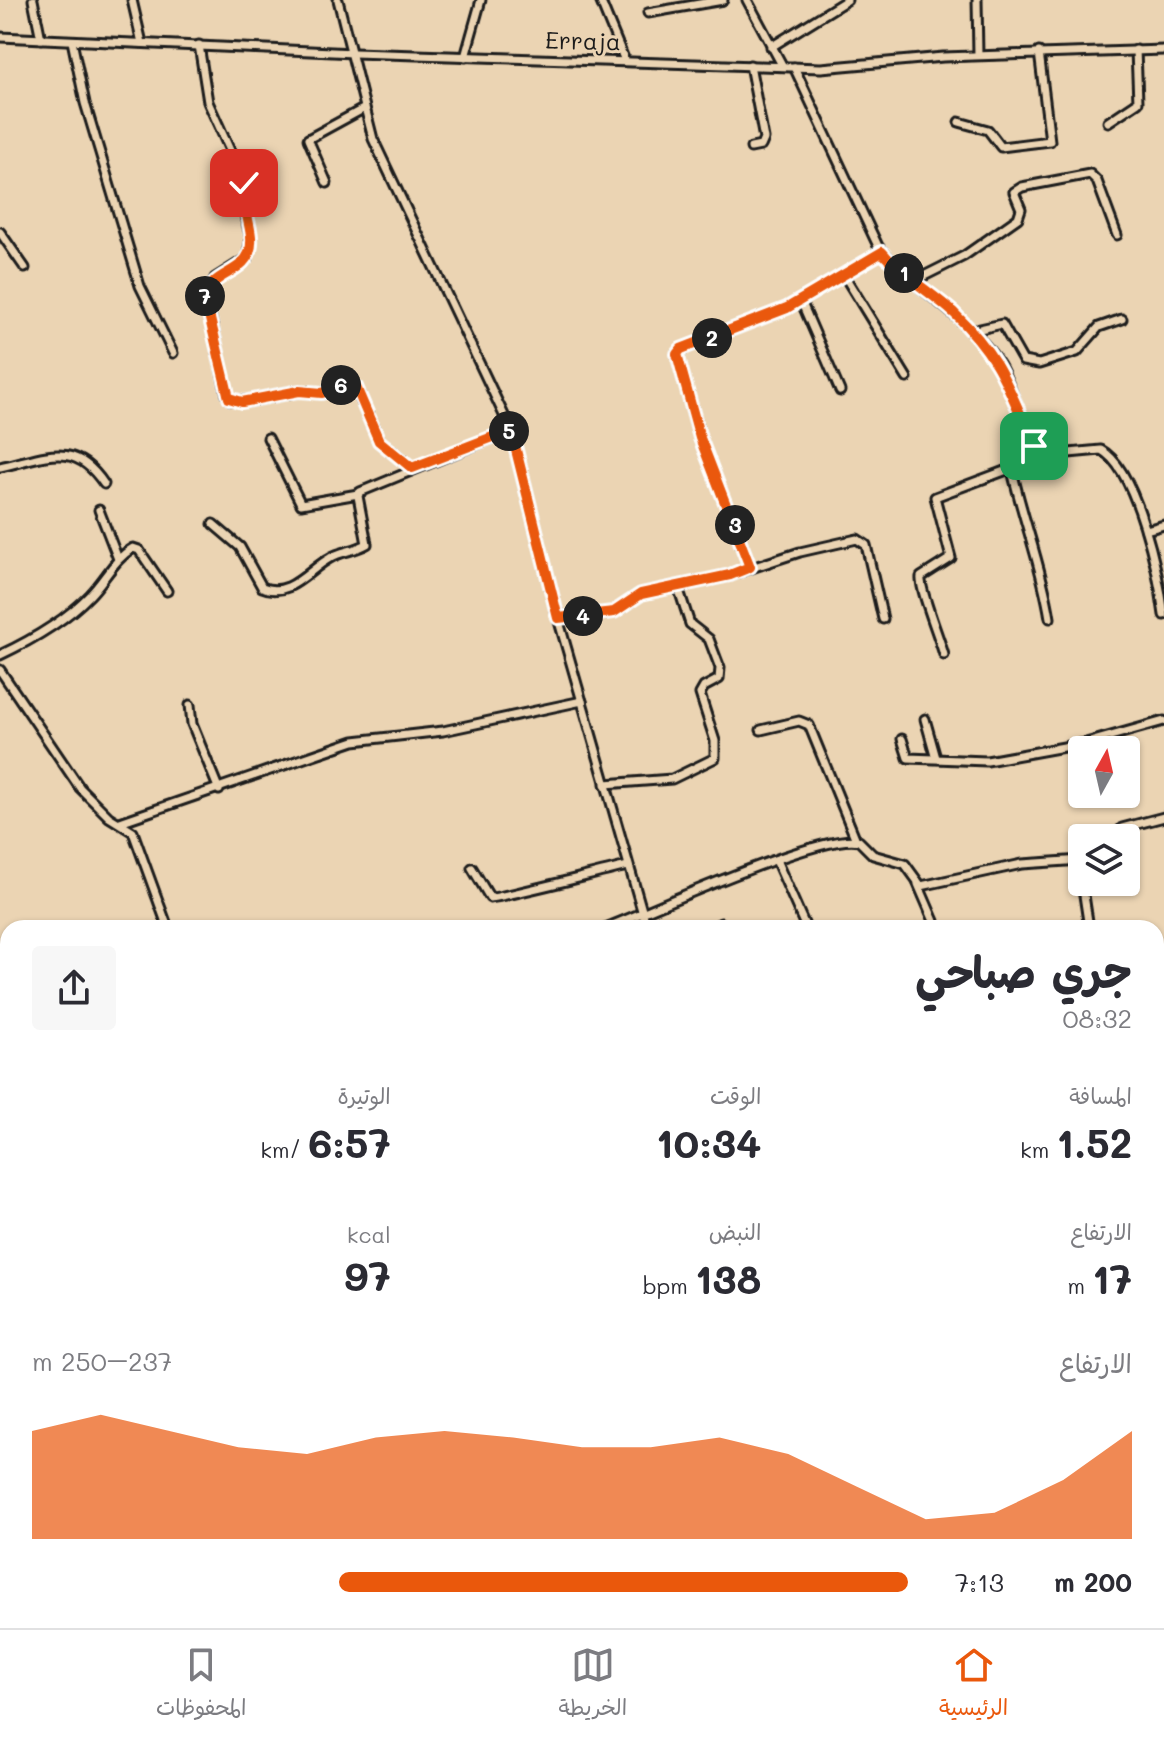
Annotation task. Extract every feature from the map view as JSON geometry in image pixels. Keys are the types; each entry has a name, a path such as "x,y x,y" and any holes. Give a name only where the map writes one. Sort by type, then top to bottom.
{"street":[{"path":"33,0 41,39"},
{"path":"132,0 142,43"},
{"path":"338,0 354,53 363,109 393,187 511,430 558,618 644,920"},
{"path":"465,57 481,0"},
{"path":"600,0 625,61"},
{"path":"648,13 723,0"},
{"path":"747,0 782,65"},
{"path":"771,47 847,0"},
{"path":"977,0 978,55"},
{"name":"Erraja","path":"0,37 354,53 821,68 978,55 1164,50"},
{"path":"72,41 85,103 140,286 173,353"},
{"path":"199,45 208,102 242,175 242,203 251,239 247,258 215,278 206,295 227,395 231,400 242,402 299,391 322,393 350,384 356,387 379,441 412,468"},
{"path":"1108,122 1138,102 1136,50"},
{"path":"959,122 988,130 1001,147 1050,141 1039,52"},
{"path":"750,65 764,139 761,146 751,148"},
{"path":"794,67 862,217 882,252 971,331 999,364 1034,446 1047,455"},
{"path":"327,183 308,139 363,109"},
{"path":"914,281 964,256 1018,218 1021,209 1014,192 1022,187 1090,174 1097,181 1117,235"},
{"path":"0,232 25,268"},
{"path":"750,567 700,438 677,354 681,349 801,301 882,252"},
{"path":"844,275 907,378"},
{"path":"801,301 840,391"},
{"path":"971,331 1005,325 1023,361 1039,364 1077,352 1099,327 1122,319"},
{"path":"268,438 301,504 358,494 412,468 511,430"},
{"path":"944,655 933,612 920,587 921,577 951,558 935,497 1047,455 1095,449 1106,452 1117,464 1156,561 1164,615"},
{"path":"0,467 73,455 86,460 104,484"},
{"path":"1012,470 1026,531 1044,574 1050,618"},
{"path":"213,524 240,547 262,587 276,589 298,583 329,558 367,544 358,494"},
{"path":"99,510 118,559"},
{"path":"1146,530 1164,525"},
{"path":"558,618 614,612 636,596 730,575 857,539 866,545 883,619"},
{"path":"0,655 36,637 82,603 118,559 133,548 139,550 167,591"},
{"path":"605,784 672,779 715,758 715,741 700,694 704,687 719,679 720,668 709,639 688,619 678,587"},
{"path":"0,670 80,788 97,806 133,832 165,920"},
{"path":"120,822 354,741 443,731 582,701"},
{"path":"190,705 192,724 219,790"},
{"path":"925,719 936,758"},
{"path":"761,730 799,721 809,725 856,840 873,855 905,864 918,884 934,920"},
{"path":"902,739 908,758 987,761 1086,743 1164,721"},
{"path":"1137,824 1164,817"},
{"path":"626,920 776,860 820,846 856,840"},
{"path":"776,860 802,920"},
{"path":"918,884 1022,864 1068,861"},
{"path":"472,868 486,894 494,899 539,885 628,866"},
{"path":"1084,896 1088,920"},
{"path":"1014,1628 1021,1628"}],"route":[{"path":"244,183 242,203 250,230 250,251 238,266 215,278 205,298 229,398 242,402 299,391 322,393 350,384 356,387 379,441 412,468 511,430 558,618 614,612 641,594 684,587 750,567 700,438 677,354 681,349 787,308 882,252 964,323 990,352 1005,376 1034,446"}]}
